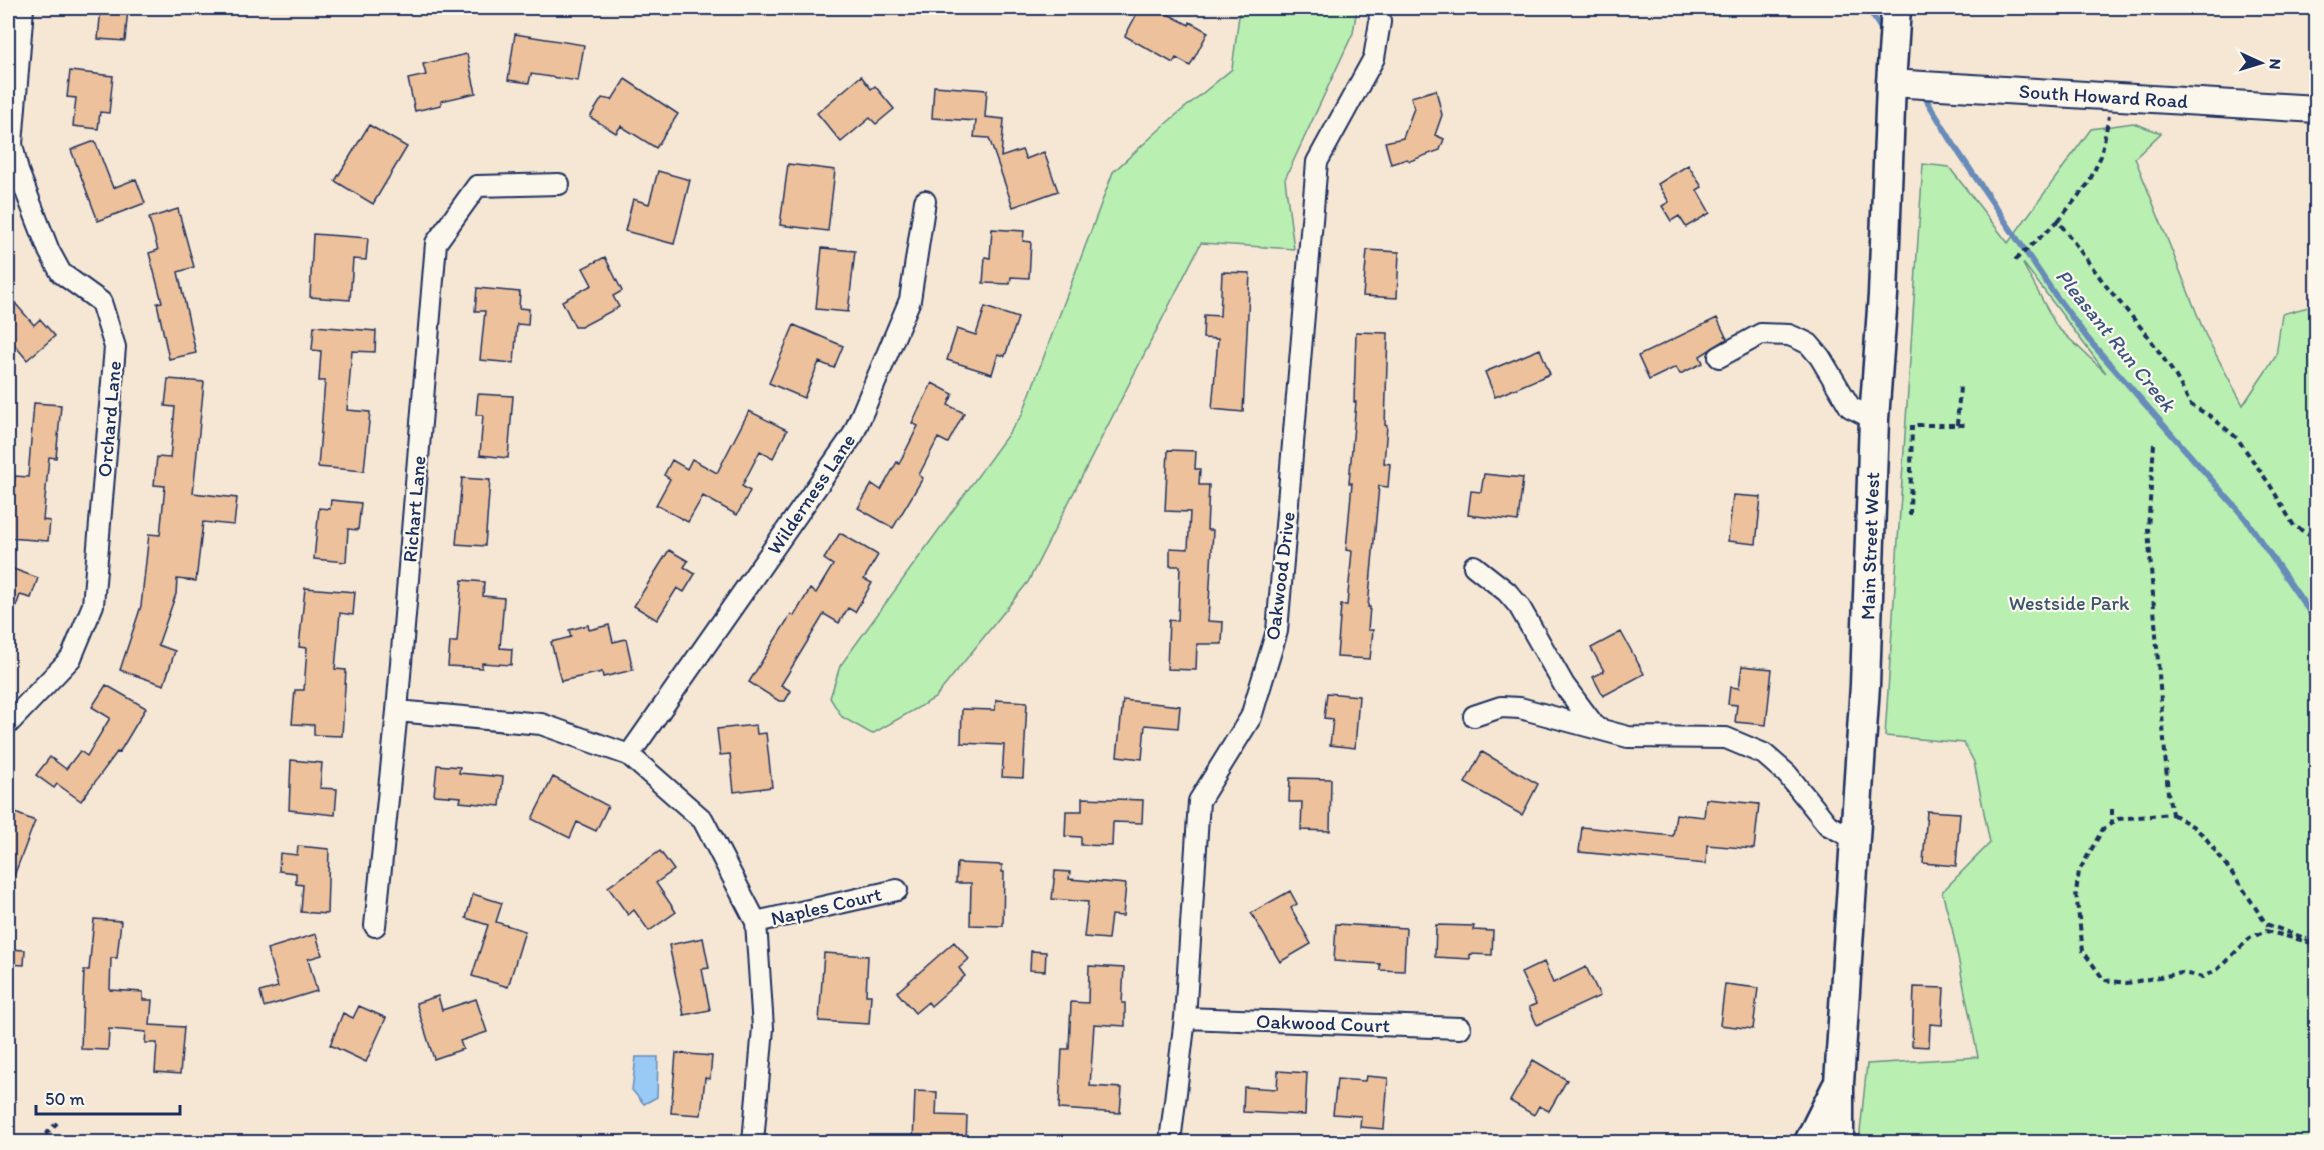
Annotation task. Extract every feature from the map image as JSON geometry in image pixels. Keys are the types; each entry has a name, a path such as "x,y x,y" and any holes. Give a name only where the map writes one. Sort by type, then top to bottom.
{"main road":[{"name":"Main Street West","path":"1839,1143 1839,1083 1853,838 1865,685 1874,419 1883,295 1896,8"},
{"name":"Main Street West","path":"1809,1143 1839,1083"}],"street":[{"name":"Orchard Lane","path":"8,724 71,658 93,605 115,347 101,302 61,273 49,251 18,171 12,144 11,100 23,8"},
{"name":"Oakwood Drive","path":"1170,1143 1185,1018 1199,801 1251,717 1277,631 1317,162 1374,58 1380,22 1379,8"},
{"name":"South Howard Road","path":"1891,83 2316,110"},
{"name":"Richart Lane","path":"375,926 398,711 436,243 477,186 559,184"},
{"name":"Wilderness Lane","path":"629,755 853,435 910,300 925,201"},
{"path":"1719,357 1761,334 1789,335 1809,344 1820,357 1850,407 1874,419"},
{"path":"1474,566 1507,592 1519,606 1564,685 1596,728"},
{"path":"1474,716 1501,707 1520,708 1628,737 1726,738 1764,754 1787,774 1828,825 1853,838"},
{"path":"398,711 541,724 629,755 703,820 756,922 763,1028 753,1143"},
{"name":"Naples Court","path":"756,922 897,890"},
{"name":"Oakwood Court","path":"1185,1018 1460,1028"}],"path":[{"path":"2015,260 2058,221 2088,184 2101,156 2113,97"},
{"path":"2058,221 2107,287 2148,336 2175,375 2191,405 2210,416 2237,438 2270,484 2294,526 2316,538"},
{"path":"1957,425 1960,387"},
{"path":"1910,515 1912,425 1968,425"},
{"path":"2154,444 2148,529 2167,783 2172,814"},
{"path":"2112,809 2112,823"},
{"path":"2172,814 2194,827 2205,837 2266,924 2316,943 2266,931 2250,938 2218,969 2203,977 2182,974 2127,982 2104,980 2083,951 2076,893 2079,871 2103,830 2118,819 2172,814"},
{"path":"38,1143 58,1122"}],"green space":[{"path":"1240,8 1357,8 1353,33 1285,179 1294,249 1201,243 1028,582 935,698 872,734 842,717 830,698 840,666 1022,415 1113,172 1170,120 1232,69"},
{"name":"Westside Park","path":"2133,123 2161,133 2135,158 2205,334 2243,405 2276,356 2282,314 2316,305 2316,1142 1859,1142 1867,1064 1978,1057 1952,928 1942,892 1990,843 1974,762 1964,743 1885,736 1923,164 1949,167 2008,243 2091,129","holes":["2024,264 2106,373 2057,327"]}],"water":[{"path":"636,1057 658,1057 657,1097 644,1104 632,1090"}],"building":[{"path":"101,8 128,8 125,41 98,39"},
{"path":"1140,8 1156,8 1208,32 1190,66 1176,58 1173,63 1125,36"},
{"path":"515,34 584,45 578,81 531,74 529,83 508,80"},
{"path":"467,54 476,93 441,101 441,105 415,111 408,79 426,75 423,64"},
{"path":"70,71 113,76 109,113 100,112 98,129 73,126 76,98 67,97"},
{"path":"861,76 871,89 875,86 894,109 876,124 870,118 841,142 817,113"},
{"path":"625,79 678,114 656,148 621,126 616,133 590,117 602,98 612,100"},
{"path":"934,86 987,90 985,117 1004,119 1001,157 1022,150 1026,159 1044,152 1058,191 1013,207 989,138 974,137 976,121 932,118"},
{"path":"1436,90 1442,115 1435,135 1444,139 1440,150 1410,161 1407,159 1391,164 1385,142 1403,138 1414,108 1411,97"},
{"path":"369,125 407,147 373,204 335,181"},
{"path":"95,141 113,188 136,179 145,203 98,221 71,150"},
{"path":"788,164 835,170 828,231 780,225"},
{"path":"1688,165 1702,187 1697,190 1710,213 1686,227 1679,216 1671,221 1662,206 1669,202 1658,184"},
{"path":"658,171 690,180 674,244 625,231 633,199 649,204"},
{"path":"178,209 194,267 178,272 196,353 169,359 157,303 162,302 149,253 158,250 149,218"},
{"path":"992,229 1024,231 1023,241 1031,242 1029,278 1011,277 1010,284 983,283 985,257 990,258"},
{"path":"313,234 368,238 366,260 353,259 350,300 310,297"},
{"path":"822,248 855,251 848,312 816,309"},
{"path":"1367,250 1399,252 1397,298 1363,296"},
{"path":"605,257 622,291 613,296 619,307 581,327 575,327 562,301 592,285 583,268"},
{"path":"1222,272 1250,273 1243,412 1212,409 1218,339 1203,338 1204,315 1220,316"},
{"path":"477,288 520,292 519,308 529,309 528,325 517,324 514,363 480,360 485,311 475,311"},
{"path":"8,295 34,325 40,319 55,336 27,360 8,337"},
{"path":"985,307 1018,318 1005,356 998,354 992,374 947,360 957,329 976,335"},
{"path":"1717,318 1727,339 1700,356 1703,363 1680,374 1676,367 1649,380 1638,356"},
{"path":"794,325 843,346 834,368 819,362 804,398 769,383"},
{"path":"314,326 376,331 375,352 352,351 347,410 370,412 364,471 318,467 325,381 319,381 321,351 312,350"},
{"path":"1356,332 1388,333 1385,425 1387,426 1384,463 1390,464 1388,487 1379,486 1368,607 1370,607 1368,630 1373,630 1370,659 1337,657 1341,605 1347,605 1352,551 1346,550 1356,402 1354,402"},
{"path":"1540,349 1550,374 1495,397 1485,372"},
{"path":"168,379 204,382 193,493 237,498 234,525 203,522 196,581 177,579 176,594 158,645 175,651 164,685 120,670 141,606 149,534 160,535 165,486 154,485 157,457 170,458 175,407 165,406"},
{"path":"932,383 953,394 948,405 964,413 948,443 938,438 919,475 923,478 893,528 858,508 872,484 881,490 897,462 899,464 918,426 912,423"},
{"path":"478,394 513,396 508,458 480,455 483,415 476,415"},
{"path":"34,403 61,405 56,458 49,457 43,520 50,521 48,541 9,538 15,476 28,477"},
{"path":"749,411 787,430 773,458 760,451 742,486 750,491 737,515 703,496 688,522 656,505 670,479 664,475 672,460 687,469 692,459 717,473"},
{"path":"1168,450 1196,451 1195,469 1200,469 1199,485 1209,485 1207,530 1213,530 1208,621 1223,622 1222,644 1197,644 1196,670 1167,669 1169,620 1178,621 1180,566 1170,566 1170,548 1188,549 1190,512 1165,511"},
{"path":"1484,474 1523,478 1518,521 1468,515 1471,491 1481,492"},
{"path":"462,478 490,480 485,546 456,544"},
{"path":"1733,495 1761,497 1756,544 1728,541"},
{"path":"331,500 361,503 358,530 348,529 346,562 314,559 319,508 330,509"},
{"path":"840,533 878,555 864,579 872,583 855,612 848,608 839,623 824,614 781,685 791,691 785,701 779,701 749,682 791,614 794,616 810,589 816,593 833,565 824,559"},
{"path":"669,550 688,561 684,567 695,574 684,592 677,588 657,620 634,606"},
{"path":"8,567 38,578 31,598 20,595 10,624 8,624"},
{"path":"462,580 484,582 483,596 504,598 500,648 512,649 511,665 482,663 482,668 448,666 450,642 457,642"},
{"path":"305,588 355,592 353,615 340,613 335,669 346,670 342,736 314,735 314,725 292,724 295,690 304,690 307,648 299,647"},
{"path":"588,625 589,630 609,625 613,642 626,639 633,670 603,677 602,672 561,681 551,642 571,637 569,630"},
{"path":"1621,632 1644,674 1603,696 1593,677 1604,671 1591,648"},
{"path":"1742,666 1772,669 1766,725 1735,722 1737,705 1728,704 1730,687 1739,688"},
{"path":"106,685 146,708 119,753 117,752 81,801 57,784 54,788 36,775 50,757 66,769 80,751 87,756 110,718 92,707"},
{"path":"1327,693 1359,696 1355,748 1330,745 1333,719 1324,718"},
{"path":"996,700 1027,702 1023,778 1002,777 1004,745 961,743 962,709 995,710"},
{"path":"1123,700 1180,706 1178,728 1145,725 1142,759 1117,756"},
{"path":"756,725 757,734 766,733 772,787 734,792 730,754 720,755 717,729"},
{"path":"1482,752 1538,784 1522,815 1465,783"},
{"path":"291,760 322,763 320,788 337,789 335,815 289,810"},
{"path":"437,765 460,767 459,773 503,777 500,806 460,802 461,797 434,795"},
{"path":"553,777 608,806 596,831 577,822 570,838 532,819"},
{"path":"1290,778 1331,779 1330,831 1301,830 1302,802 1289,802"},
{"path":"1082,798 1143,800 1142,823 1113,822 1112,846 1081,845 1081,837 1065,836 1066,811 1082,811"},
{"path":"1706,799 1759,804 1754,849 1707,845 1706,864 1579,852 1582,827 1673,836 1676,814 1704,817"},
{"path":"8,810 35,821 9,889 8,889"},
{"path":"1927,811 1960,813 1956,866 1923,863"},
{"path":"298,846 329,849 327,914 301,912 303,885 296,884 296,873 279,871 280,853 297,855"},
{"path":"660,851 674,870 656,883 676,912 649,931 634,910 628,915 608,887"},
{"path":"957,863 1002,865 1002,872 1004,872 1003,926 970,925 971,883 956,883"},
{"path":"1055,871 1070,872 1069,879 1126,884 1123,916 1111,915 1108,939 1084,937 1088,902 1052,899"},
{"path":"1290,891 1297,904 1291,908 1311,944 1280,962 1251,913"},
{"path":"473,894 502,903 496,922 525,931 508,987 472,976 488,925 466,918"},
{"path":"94,919 121,921 117,958 111,958 110,990 143,992 143,1000 152,1000 150,1025 184,1027 180,1074 155,1072 157,1043 145,1043 146,1032 109,1029 108,1050 81,1049 84,970 89,970"},
{"path":"1336,924 1406,928 1404,971 1380,970 1380,964 1334,961"},
{"path":"1436,925 1474,926 1473,930 1493,931 1492,955 1470,954 1470,959 1435,957"},
{"path":"316,934 322,955 308,959 317,991 264,1007 260,992 278,987 267,949"},
{"path":"703,938 709,968 702,969 710,1010 684,1015 669,945"},
{"path":"954,942 969,959 959,968 965,976 931,1006 928,1002 915,1013 897,992"},
{"path":"8,949 25,950 24,965 8,964"},
{"path":"1031,951 1046,952 1045,971 1030,970"},
{"path":"824,953 868,956 866,995 871,995 869,1024 819,1021"},
{"path":"1544,962 1553,983 1586,967 1600,996 1537,1025 1529,1007 1536,1004 1521,973"},
{"path":"1089,966 1124,968 1122,1003 1125,1003 1125,1026 1094,1024 1090,1086 1122,1088 1120,1113 1059,1109 1062,1049 1069,1049 1071,1002 1088,1003"},
{"path":"1725,984 1758,988 1753,1029 1720,1025"},
{"path":"1914,987 1944,988 1942,1025 1930,1024 1929,1047 1912,1046"},
{"path":"438,996 442,1010 476,999 487,1032 460,1041 463,1049 434,1059 416,1003"},
{"path":"359,1006 386,1018 366,1062 330,1045 343,1013 353,1018"},
{"path":"676,1053 712,1056 710,1079 705,1078 701,1115 671,1113"},
{"path":"1533,1060 1567,1080 1549,1111 1539,1106 1534,1115 1510,1101"},
{"path":"1278,1071 1307,1073 1305,1115 1243,1112 1244,1087 1277,1089"},
{"path":"1366,1076 1388,1078 1384,1129 1360,1127 1361,1116 1333,1114 1337,1079 1365,1081"},
{"path":"915,1091 937,1092 936,1115 967,1116 966,1143 913,1142"}],"waterway":[{"name":"Pleasant Run Creek","path":"1868,8 1883,32"},
{"name":"Pleasant Run Creek","path":"1921,91 1959,153 2053,292 2088,339 2245,518 2316,621"}]}
